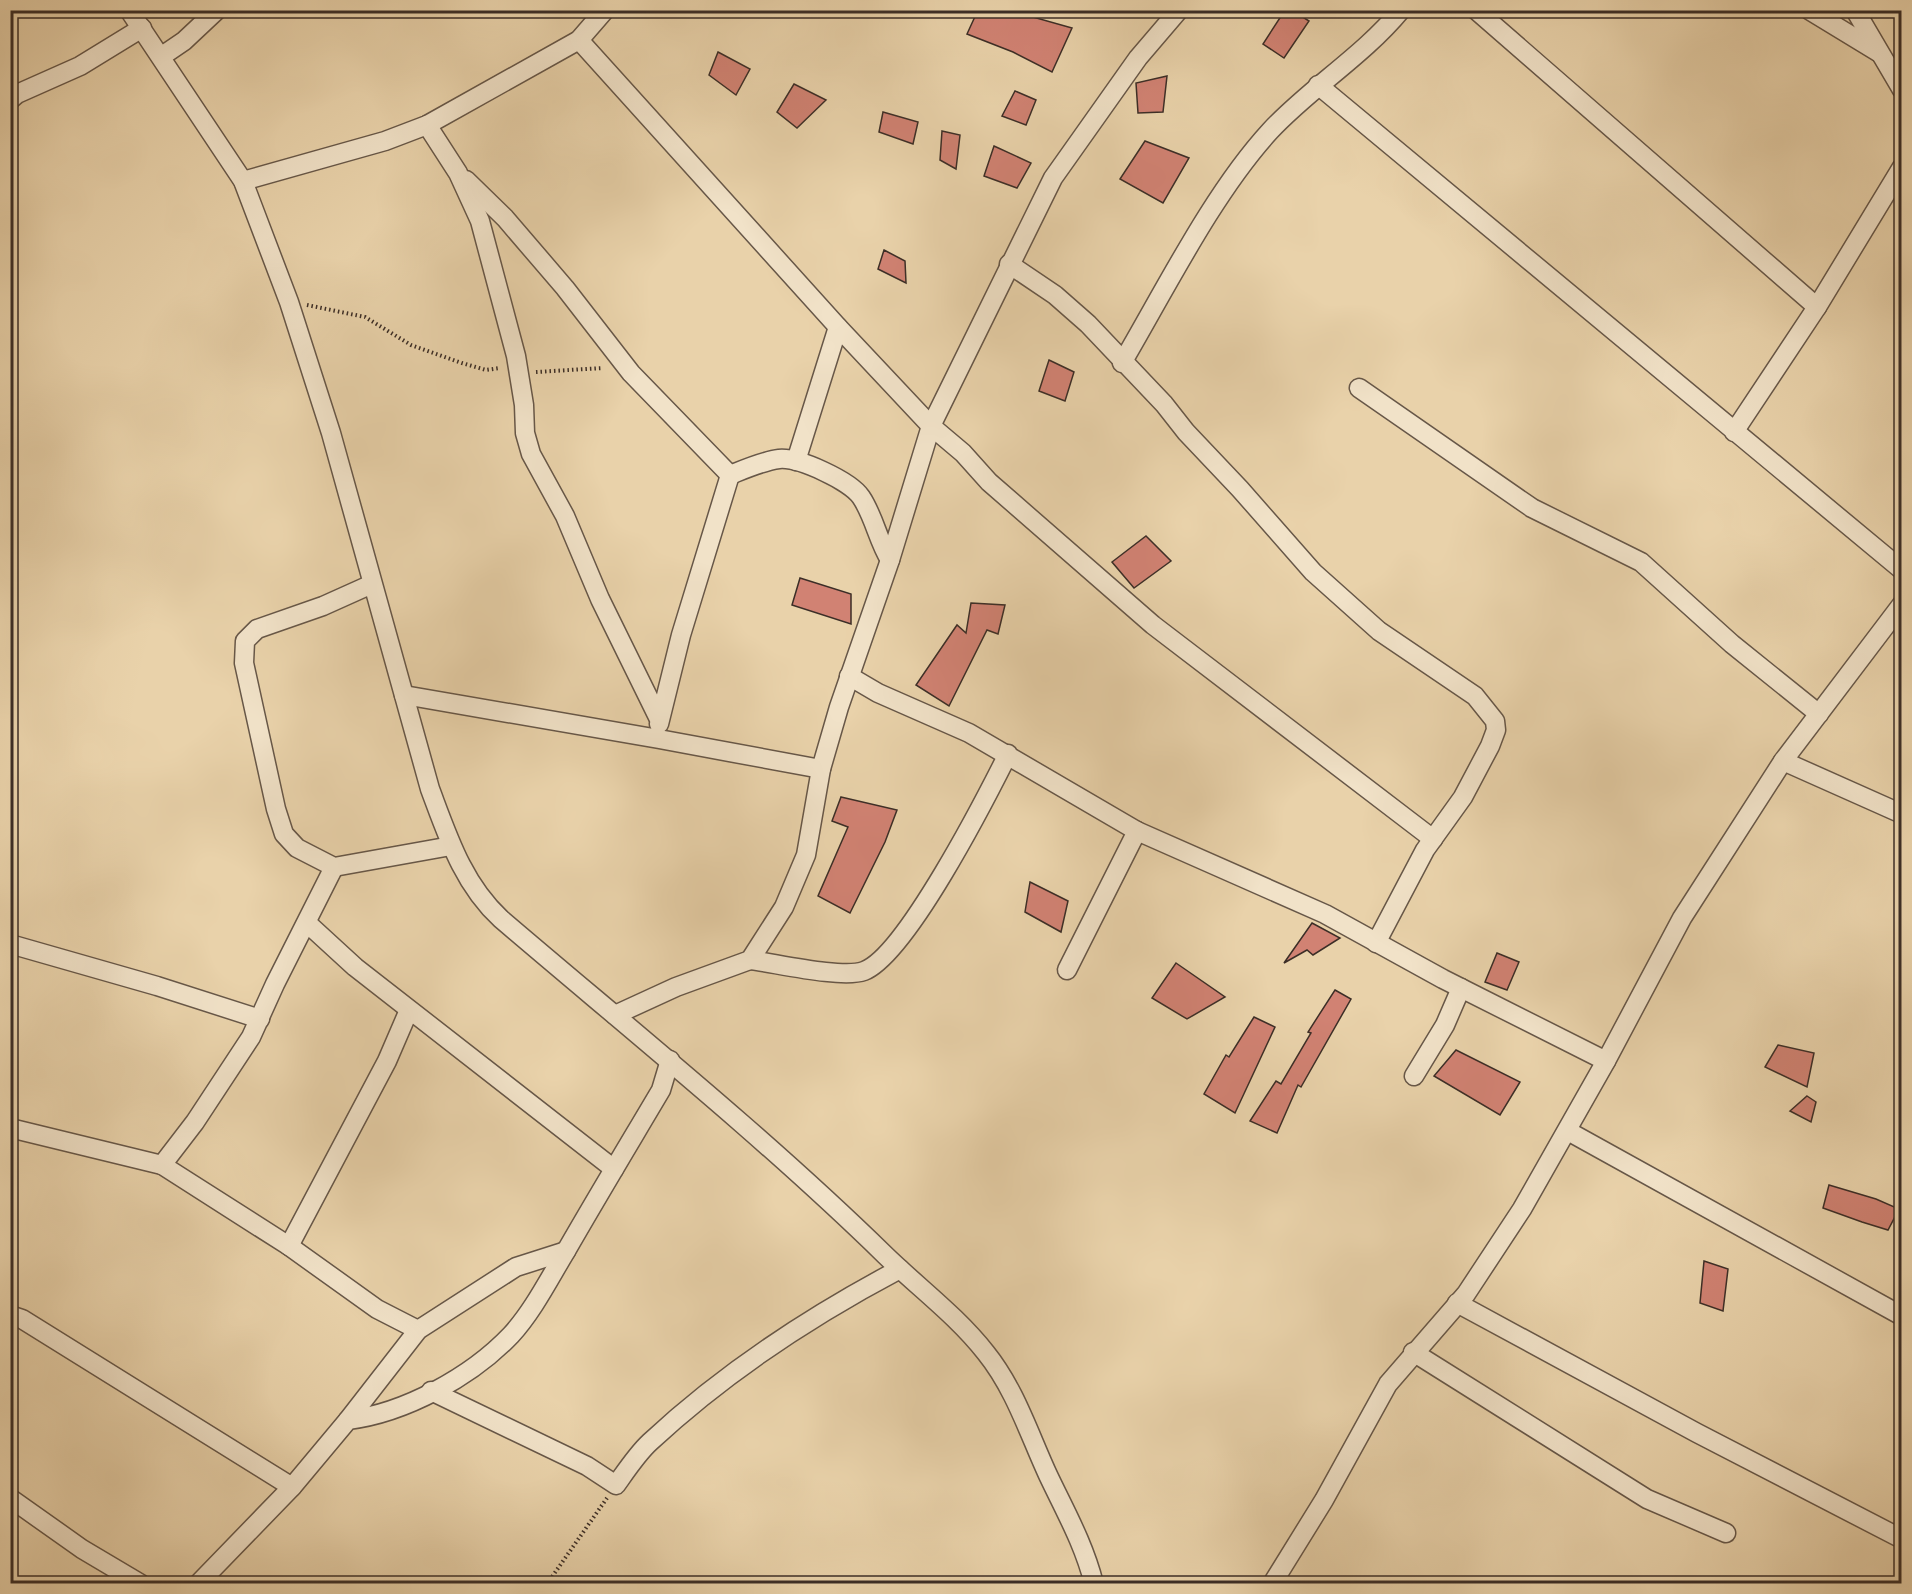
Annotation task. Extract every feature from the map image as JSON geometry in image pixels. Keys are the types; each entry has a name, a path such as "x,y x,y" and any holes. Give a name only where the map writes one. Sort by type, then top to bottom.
{"street":[{"path":"129,10 162,56 243,181 289,302 331,433 430,789 451,846 484,904 670,1060 817,1189 946,1310 986,1353 1010,1388 1048,1476 1083,1544 1094,1584"},
{"path":"162,56 184,41 216,10"},
{"path":"243,181 385,141 427,124 579,40 605,10"},
{"path":"750,960 796,883 811,834 821,770 849,676 890,560 931,426 1053,178 1138,58 1179,10"},
{"path":"1122,363 1228,187 1269,132 1381,32 1401,10"},
{"path":"1476,10 1817,307"},
{"path":"1809,10 1879,53"},
{"path":"1855,10 1902,90"},
{"path":"13,95 80,66 142,28"},
{"path":"579,40 838,327 931,426 1108,588 1433,839"},
{"path":"1318,86 1902,570"},
{"path":"427,124 458,173 480,221 517,367 531,454 565,516 600,599 658,717"},
{"path":"1734,432 1817,307 1902,166"},
{"path":"458,173 505,218 565,288 631,373 730,475"},
{"path":"1009,264 1071,310 1164,404 1186,432 1313,572 1378,631 1475,696 1496,721 1496,730 1490,746 1463,797 1433,839 1376,943"},
{"path":"795,460 838,327"},
{"path":"1359,388 1532,508 1641,562 1732,644 1820,714"},
{"path":"730,475 779,459 795,460 852,488 861,498 890,560"},
{"path":"659,739 658,717 730,475"},
{"path":"372,584 323,606 257,629 245,641 244,663 284,834 297,848 333,867 451,846"},
{"path":"1272,1584 1324,1500 1388,1384 1413,1352 1457,1304 1522,1209 1606,1061 1682,918 1784,761 1902,604"},
{"path":"849,676 878,693 969,733 1137,831 1325,914 1461,988 1606,1061"},
{"path":"404,695 659,739 821,770"},
{"path":"615,1015 676,987 750,960 838,972 863,971 878,963 919,910 958,852 1008,754"},
{"path":"1784,761 1902,814"},
{"path":"1066,970 1137,831"},
{"path":"162,1165 195,1122 236,1061 260,1019 333,867"},
{"path":"307,923 355,967 614,1169"},
{"path":"10,944 158,986 260,1019"},
{"path":"1414,1076 1445,1025 1461,988"},
{"path":"289,1246 387,1061 409,1010"},
{"path":"348,1420 373,1417 400,1408 460,1376 511,1334 566,1251 661,1090 670,1060"},
{"path":"10,1128 162,1165 289,1246 377,1309 417,1330"},
{"path":"1575,1135 1902,1316"},
{"path":"198,1584 291,1487 348,1420 417,1330 516,1267 566,1251"},
{"path":"431,1391 587,1466 616,1485 648,1443 724,1381 808,1320 900,1269"},
{"path":"1457,1304 1687,1428 1902,1539"},
{"path":"10,1315 22,1319 106,1369 291,1487"},
{"path":"1413,1352 1647,1499 1726,1533"},
{"path":"10,1498 82,1549 141,1584"}],"path":[{"path":"289,302 364,317 411,345 486,370 517,367 533,372 587,367 615,369 631,373"},
{"path":"547,1584 616,1485"}],"building":[{"path":"978,10 1008,10 1072,28 1052,72 1013,52 967,34"},
{"path":"1285,10 1292,10 1309,21 1284,58 1263,44"},
{"path":"718,52 750,69 736,95 709,75"},
{"path":"1167,76 1163,112 1138,113 1136,83"},
{"path":"794,84 826,100 797,128 777,112"},
{"path":"1015,91 1036,100 1026,125 1002,116"},
{"path":"883,112 918,122 913,144 879,132"},
{"path":"942,131 960,135 956,169 940,160"},
{"path":"1145,141 1189,158 1163,203 1120,179"},
{"path":"994,146 1031,163 1017,188 984,176"},
{"path":"884,250 905,261 906,283 878,269"},
{"path":"1049,360 1074,372 1065,401 1039,391"},
{"path":"1146,536 1171,561 1134,588 1112,562"},
{"path":"800,578 851,594 851,624 792,605"},
{"path":"971,603 1005,605 998,634 987,630 949,706 916,685 957,625 966,633"},
{"path":"841,797 897,810 885,842 850,913 818,896 848,827 832,821"},
{"path":"1030,882 1068,901 1061,932 1025,912"},
{"path":"1312,923 1340,938 1313,955 1307,950 1284,963"},
{"path":"1497,953 1519,962 1507,990 1485,982"},
{"path":"1176,963 1225,997 1187,1019 1152,998"},
{"path":"1335,990 1351,999 1301,1087 1298,1085 1277,1133 1250,1121 1276,1081 1281,1084 1311,1033 1308,1032"},
{"path":"1254,1017 1275,1027 1235,1113 1204,1094 1226,1055 1229,1057"},
{"path":"1778,1045 1814,1053 1807,1087 1765,1067"},
{"path":"1456,1050 1520,1082 1500,1115 1434,1076"},
{"path":"1807,1096 1816,1102 1811,1122 1790,1111"},
{"path":"1829,1185 1876,1199 1899,1209 1888,1230 1823,1208"},
{"path":"1704,1261 1728,1269 1723,1311 1700,1303"}]}
